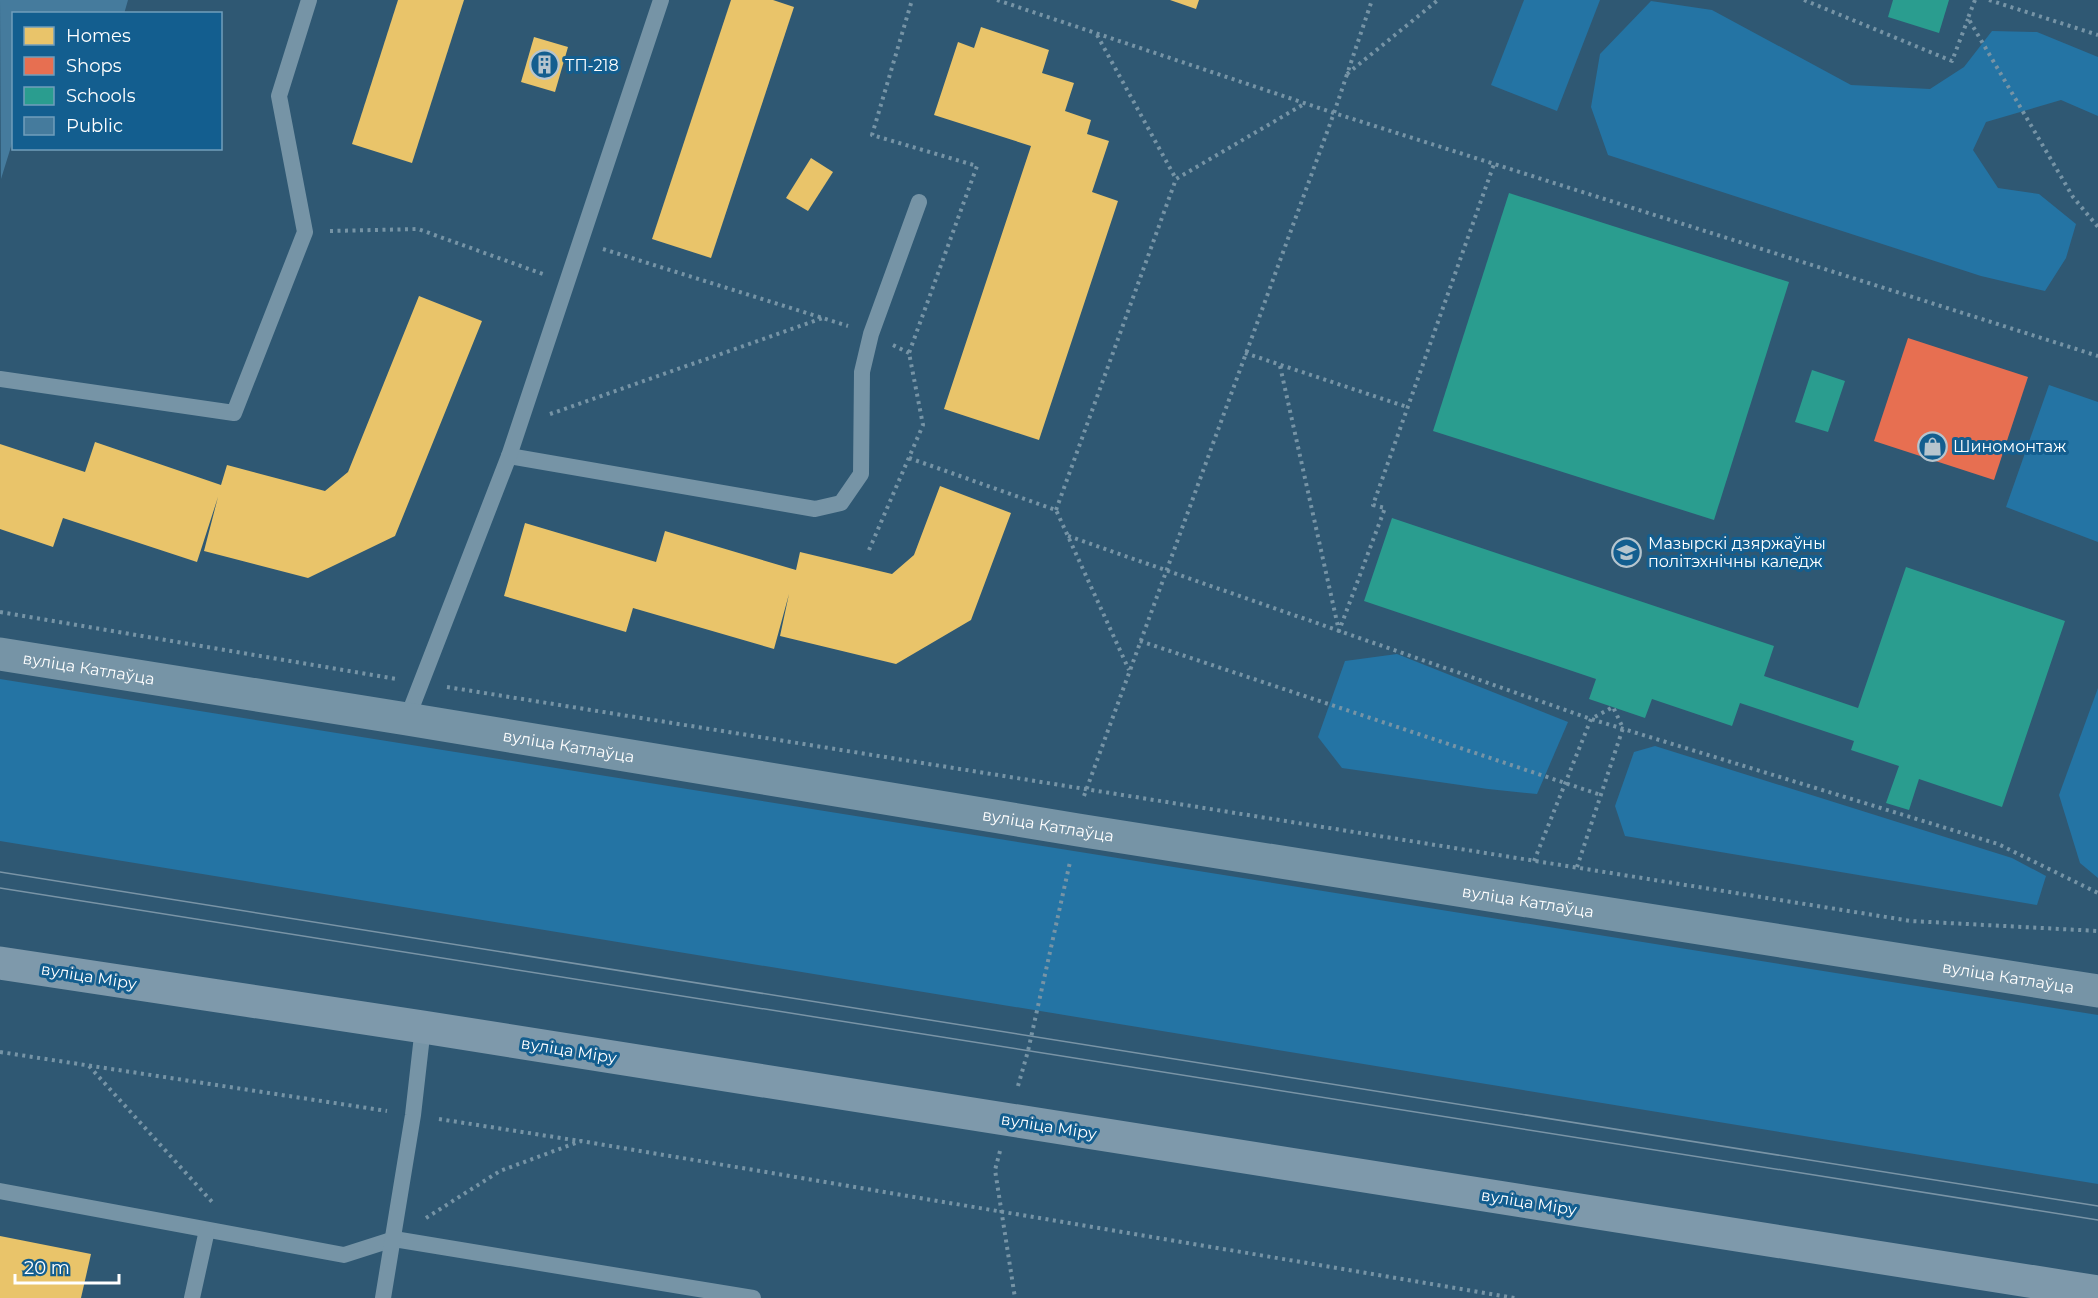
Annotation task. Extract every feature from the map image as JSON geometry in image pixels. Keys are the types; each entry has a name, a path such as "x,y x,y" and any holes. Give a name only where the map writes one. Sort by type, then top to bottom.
{"main road":[{"name":"вуліца Міру","path":"0,963 423,1027 2098,1292"}],"street":[{"name":"вуліца Катлаўца","path":"0,654 1078,830 2098,991"}],"lane":[{"path":"0,379 234,413 306,232 279,96 309,0"},
{"path":"407,719 510,456 661,0"},
{"path":"510,456 815,509 842,503 861,474 862,372 872,334 919,202"},
{"path":"383,1298 413,1115 423,1027"},
{"path":"0,1191 344,1255 394,1239 753,1298"},
{"path":"192,1298 207,1230"}],"path":[{"path":"998,0 1305,104 2098,356"},
{"path":"1015,1298 995,1170 1028,1051 1086,789 1334,113 1372,0"},
{"path":"1347,74 1438,0"},
{"path":"1804,0 1952,61 1975,0"},
{"path":"1989,0 2098,35"},
{"path":"1968,18 2073,197 2098,227"},
{"path":"1097,34 1176,179"},
{"path":"1129,671 1056,510 1176,179 1305,104"},
{"path":"1339,631 1384,508 1372,504 1494,164"},
{"path":"330,219 333,231"},
{"path":"306,232 418,229 567,283"},
{"path":"580,242 872,334 909,353"},
{"path":"520,425 824,318"},
{"path":"1245,353 1407,407"},
{"path":"1280,366 1339,631"},
{"path":"909,459 1056,510"},
{"path":"1068,536 1591,719 1998,844 2098,893"},
{"path":"0,612 421,683 1911,921 2098,931"},
{"path":"1140,641 1601,795"},
{"path":"1534,861 1591,719 1613,707 1623,728 1577,867"},
{"path":"0,1052 581,1141 1515,1298"},
{"path":"89,1065 244,1236"},
{"path":"394,1239 501,1171 581,1141"}],"shaded area":[{"path":"1524,0 1600,0 1557,111 1491,85"},
{"path":"1651,1 1712,10 1851,85 1930,89 1964,67 1992,31 2037,32 2098,57 2098,116 2061,100 1986,122 1973,150 1998,188 2039,194 2076,224 2066,258 2045,291 1981,276 1608,155 1591,107 1600,54"},
{"path":"2049,385 2098,402 2098,542 2006,507"},
{"path":"1397,654 1568,722 1537,794 1342,768 1318,737 1345,661"},
{"path":"0,679 2098,1015 2098,1184 0,841"},
{"path":"2098,688 2098,878 2080,863 2059,795"},
{"path":"1655,746 2012,858 2046,876 2037,905 1625,836 1615,806 1634,752"}],"building: Homes":[{"path":"398,0 464,0 412,163 352,144"},
{"path":"731,0 773,0 794,7 711,258 652,239"},
{"path":"1170,0 1199,0 1196,9"},
{"path":"981,27 1049,50 1042,73 1074,83 1065,111 1091,120 1087,134 1109,141 1092,192 1118,201 1039,440 944,409 1031,146 934,115 958,42 974,48"},
{"name":"ТП-218","path":"534,37 568,47 555,92 521,82"},
{"path":"811,158 833,172 808,211 786,198"},
{"path":"419,296 482,321 395,536 308,578 204,551 218,497 197,562 63,518 53,547 0,529 0,444 85,472 95,442 221,485 227,465 325,491 348,472"},
{"path":"940,486 1011,513 971,620 896,664 780,636 789,594 774,649 633,608 626,632 504,596 525,523 656,562 665,531 796,570 800,552 892,574 914,555"},
{"path":"0,1236 91,1254 81,1298 0,1298"}],"building: Shops":[{"path":"1908,338 2028,377 1994,480 1874,441"}],"building: Schools":[{"path":"1893,0 1949,0 1939,33 1888,17"},
{"path":"1509,193 1789,282 1714,520 1433,431"},
{"path":"1812,370 1845,381 1828,432 1795,422"},
{"path":"1392,518 1774,646 1764,676 1858,708 1906,567 2065,621 2002,807 1919,779 1909,810 1886,803 1899,766 1851,750 1854,741 1740,703 1732,726 1652,699 1645,718 1589,699 1596,679 1364,601"}],"building: Public":[{"path":"0,0 128,0 125,12 12,12 12,143 1,179"}],"tram line":[{"path":"0,872 2098,1206"},
{"path":"0,888 2098,1220"}],"place":[{"name":"ТП-218","path":"544,65"},
{"name":"Шиномонтаж","path":"1932,446"},
{"name":"Мазырскі дзяржаўны політэхнічны каледж","path":"1627,552"}]}
